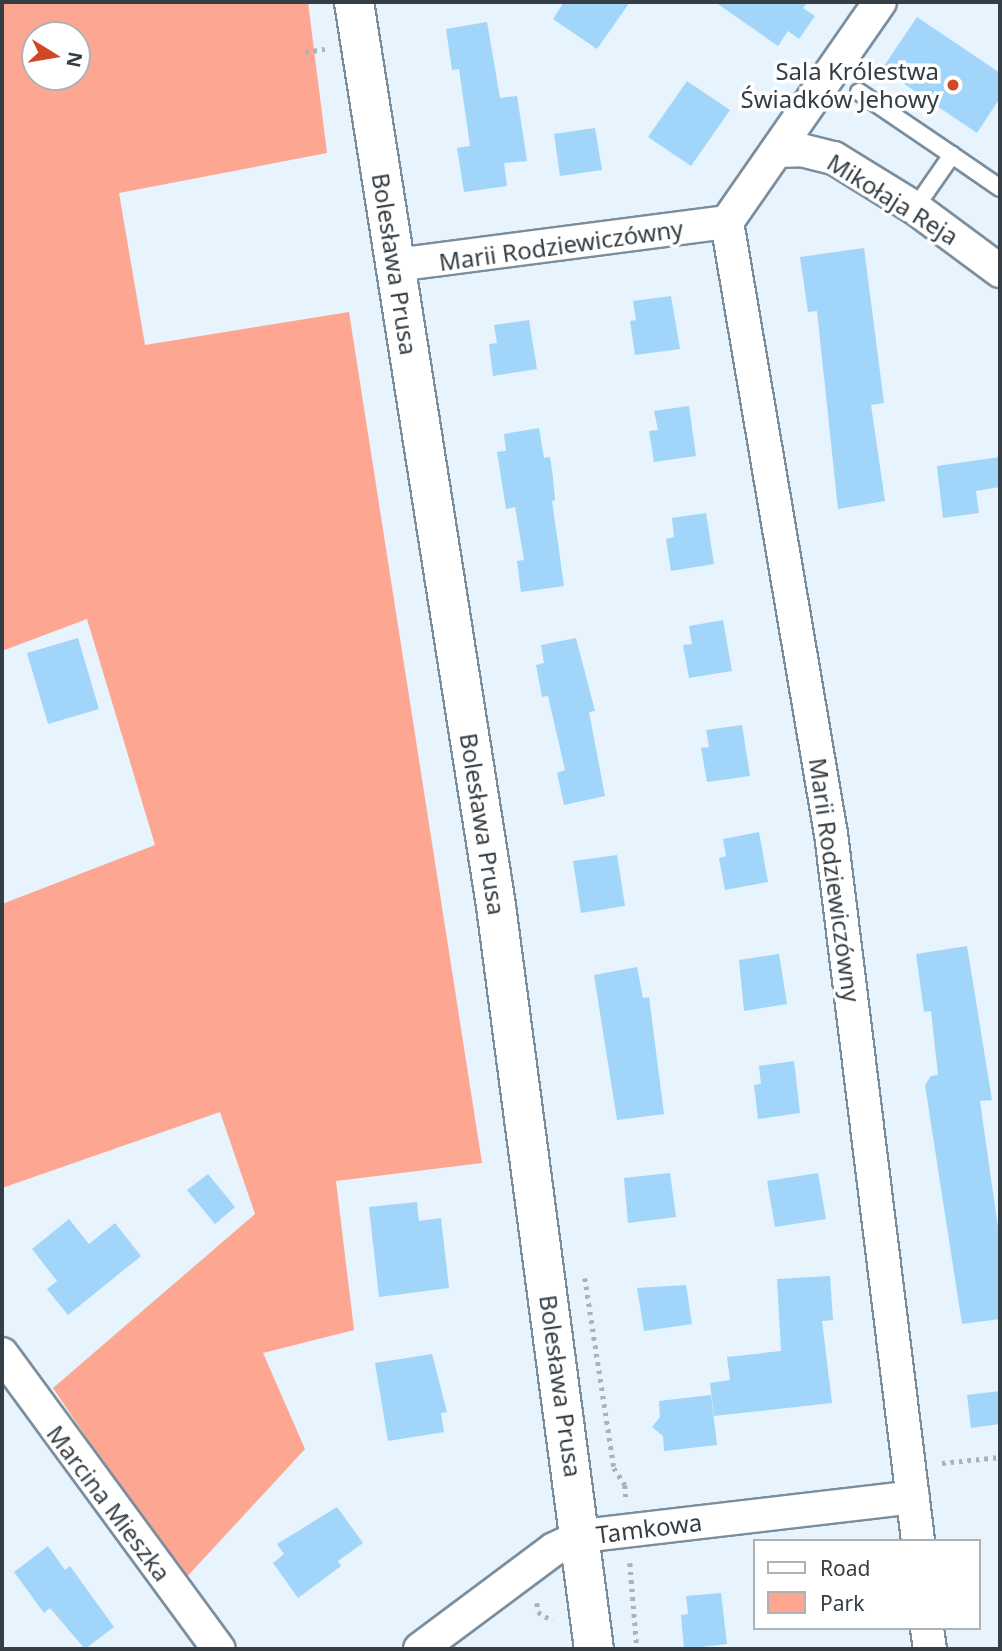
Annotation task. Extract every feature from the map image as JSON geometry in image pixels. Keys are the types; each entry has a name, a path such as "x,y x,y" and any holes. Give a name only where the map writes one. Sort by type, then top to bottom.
{"street":[{"name":"Bolesława Prusa","path":"354,2 496,906 582,1536 594,1649"},
{"path":"727,222 880,2"},
{"name":"Mikołaja Reja","path":"777,151 801,150 834,158 915,208 1000,271"},
{"name":"Marii Rodziewiczówny","path":"395,265 727,222 831,834 911,1466 918,1539"},
{"name":"Marcina Mieszka","path":"2,1354 219,1649"},
{"name":"Tamkowa","path":"420,1649 554,1549 582,1536 913,1497"},
{"path":"927,1630 930,1649"}],"lane":[{"path":"859,92 1000,188"},
{"path":"915,208 951,155"}],"path":[{"path":"911,1466 1000,1457"},
{"path":"636,1640 637,1649"}],"green space":[{"path":"2,2 308,2 327,153 119,193 145,345 349,312 482,1163 336,1181 354,1330 263,1353 305,1449 183,1581 53,1388 255,1214 220,1112 2,1188 2,904 155,845 87,619 2,651"}],"building":[{"path":"564,2 630,2 597,49 553,19"},
{"path":"715,2 808,2 803,8 815,16 799,39 788,31 778,46"},
{"name":"Sala Królestwa Świadków Jehowy","path":"917,17 1000,73 1000,98 977,133 882,69"},
{"path":"487,22 500,98 517,96 527,161 504,163 507,186 464,192 457,148 470,146 459,69 452,70 446,29"},
{"path":"687,81 730,110 691,166 648,137"},
{"path":"595,128 602,170 560,176 554,134"},
{"path":"864,248 884,403 871,405 885,501 838,509 817,311 808,312 800,257"},
{"path":"671,296 680,349 635,355 630,321 636,320 633,301"},
{"path":"529,320 537,369 493,376 489,344 497,343 494,325"},
{"path":"689,406 696,456 654,462 649,431 658,430 654,411"},
{"path":"539,428 544,458 550,457 555,500 552,501 564,586 521,592 517,561 524,560 515,507 506,509 497,452 506,451 504,434"},
{"path":"1000,457 1000,487 976,491 979,513 943,518 937,466"},
{"path":"706,513 714,564 671,571 666,539 674,537 672,518"},
{"path":"723,620 732,671 689,678 683,645 692,644 689,626"},
{"path":"78,638 99,709 48,724 27,653"},
{"path":"576,638 595,711 589,712 605,796 564,805 557,773 565,770 548,696 542,697 536,665 544,663 541,645"},
{"path":"742,725 750,776 707,782 701,748 709,747 706,730"},
{"path":"759,832 768,882 725,890 719,858 726,856 723,839"},
{"path":"617,855 625,906 581,913 573,861"},
{"path":"967,946 992,1100 980,1101 1000,1242 1000,1319 962,1324 925,1085 931,1076 938,1075 931,1011 924,1012 916,954"},
{"path":"779,954 787,1004 744,1011 739,960"},
{"path":"637,967 643,998 649,997 664,1114 617,1120 594,975"},
{"path":"794,1061 800,1113 758,1119 754,1085 761,1084 759,1066"},
{"path":"670,1173 676,1217 628,1223 624,1178"},
{"path":"818,1173 826,1219 775,1227 767,1181"},
{"path":"208,1174 235,1207 215,1224 187,1190"},
{"path":"417,1202 419,1221 441,1218 449,1288 379,1297 369,1207"},
{"path":"69,1219 89,1244 115,1223 141,1256 68,1315 47,1289 57,1281 32,1249"},
{"path":"830,1276 833,1320 822,1321 832,1403 714,1416 710,1383 730,1380 727,1357 781,1351 777,1279"},
{"path":"686,1285 692,1324 644,1331 637,1288"},
{"path":"432,1354 447,1412 441,1413 444,1432 388,1441 375,1363"},
{"path":"1000,1391 1000,1424 971,1428 967,1395"},
{"path":"711,1395 717,1445 664,1451 663,1436 652,1427 660,1417 659,1401"},
{"path":"337,1507 363,1543 338,1561 341,1566 298,1598 273,1563 284,1554 277,1544"},
{"path":"48,1546 65,1570 70,1566 114,1627 85,1649 50,1608 44,1613 14,1572"},
{"path":"721,1593 727,1644 684,1649 681,1615 688,1614 686,1596"}],"place":[{"name":"Sala Królestwa Świadków Jehowy","path":"953,85"}]}
